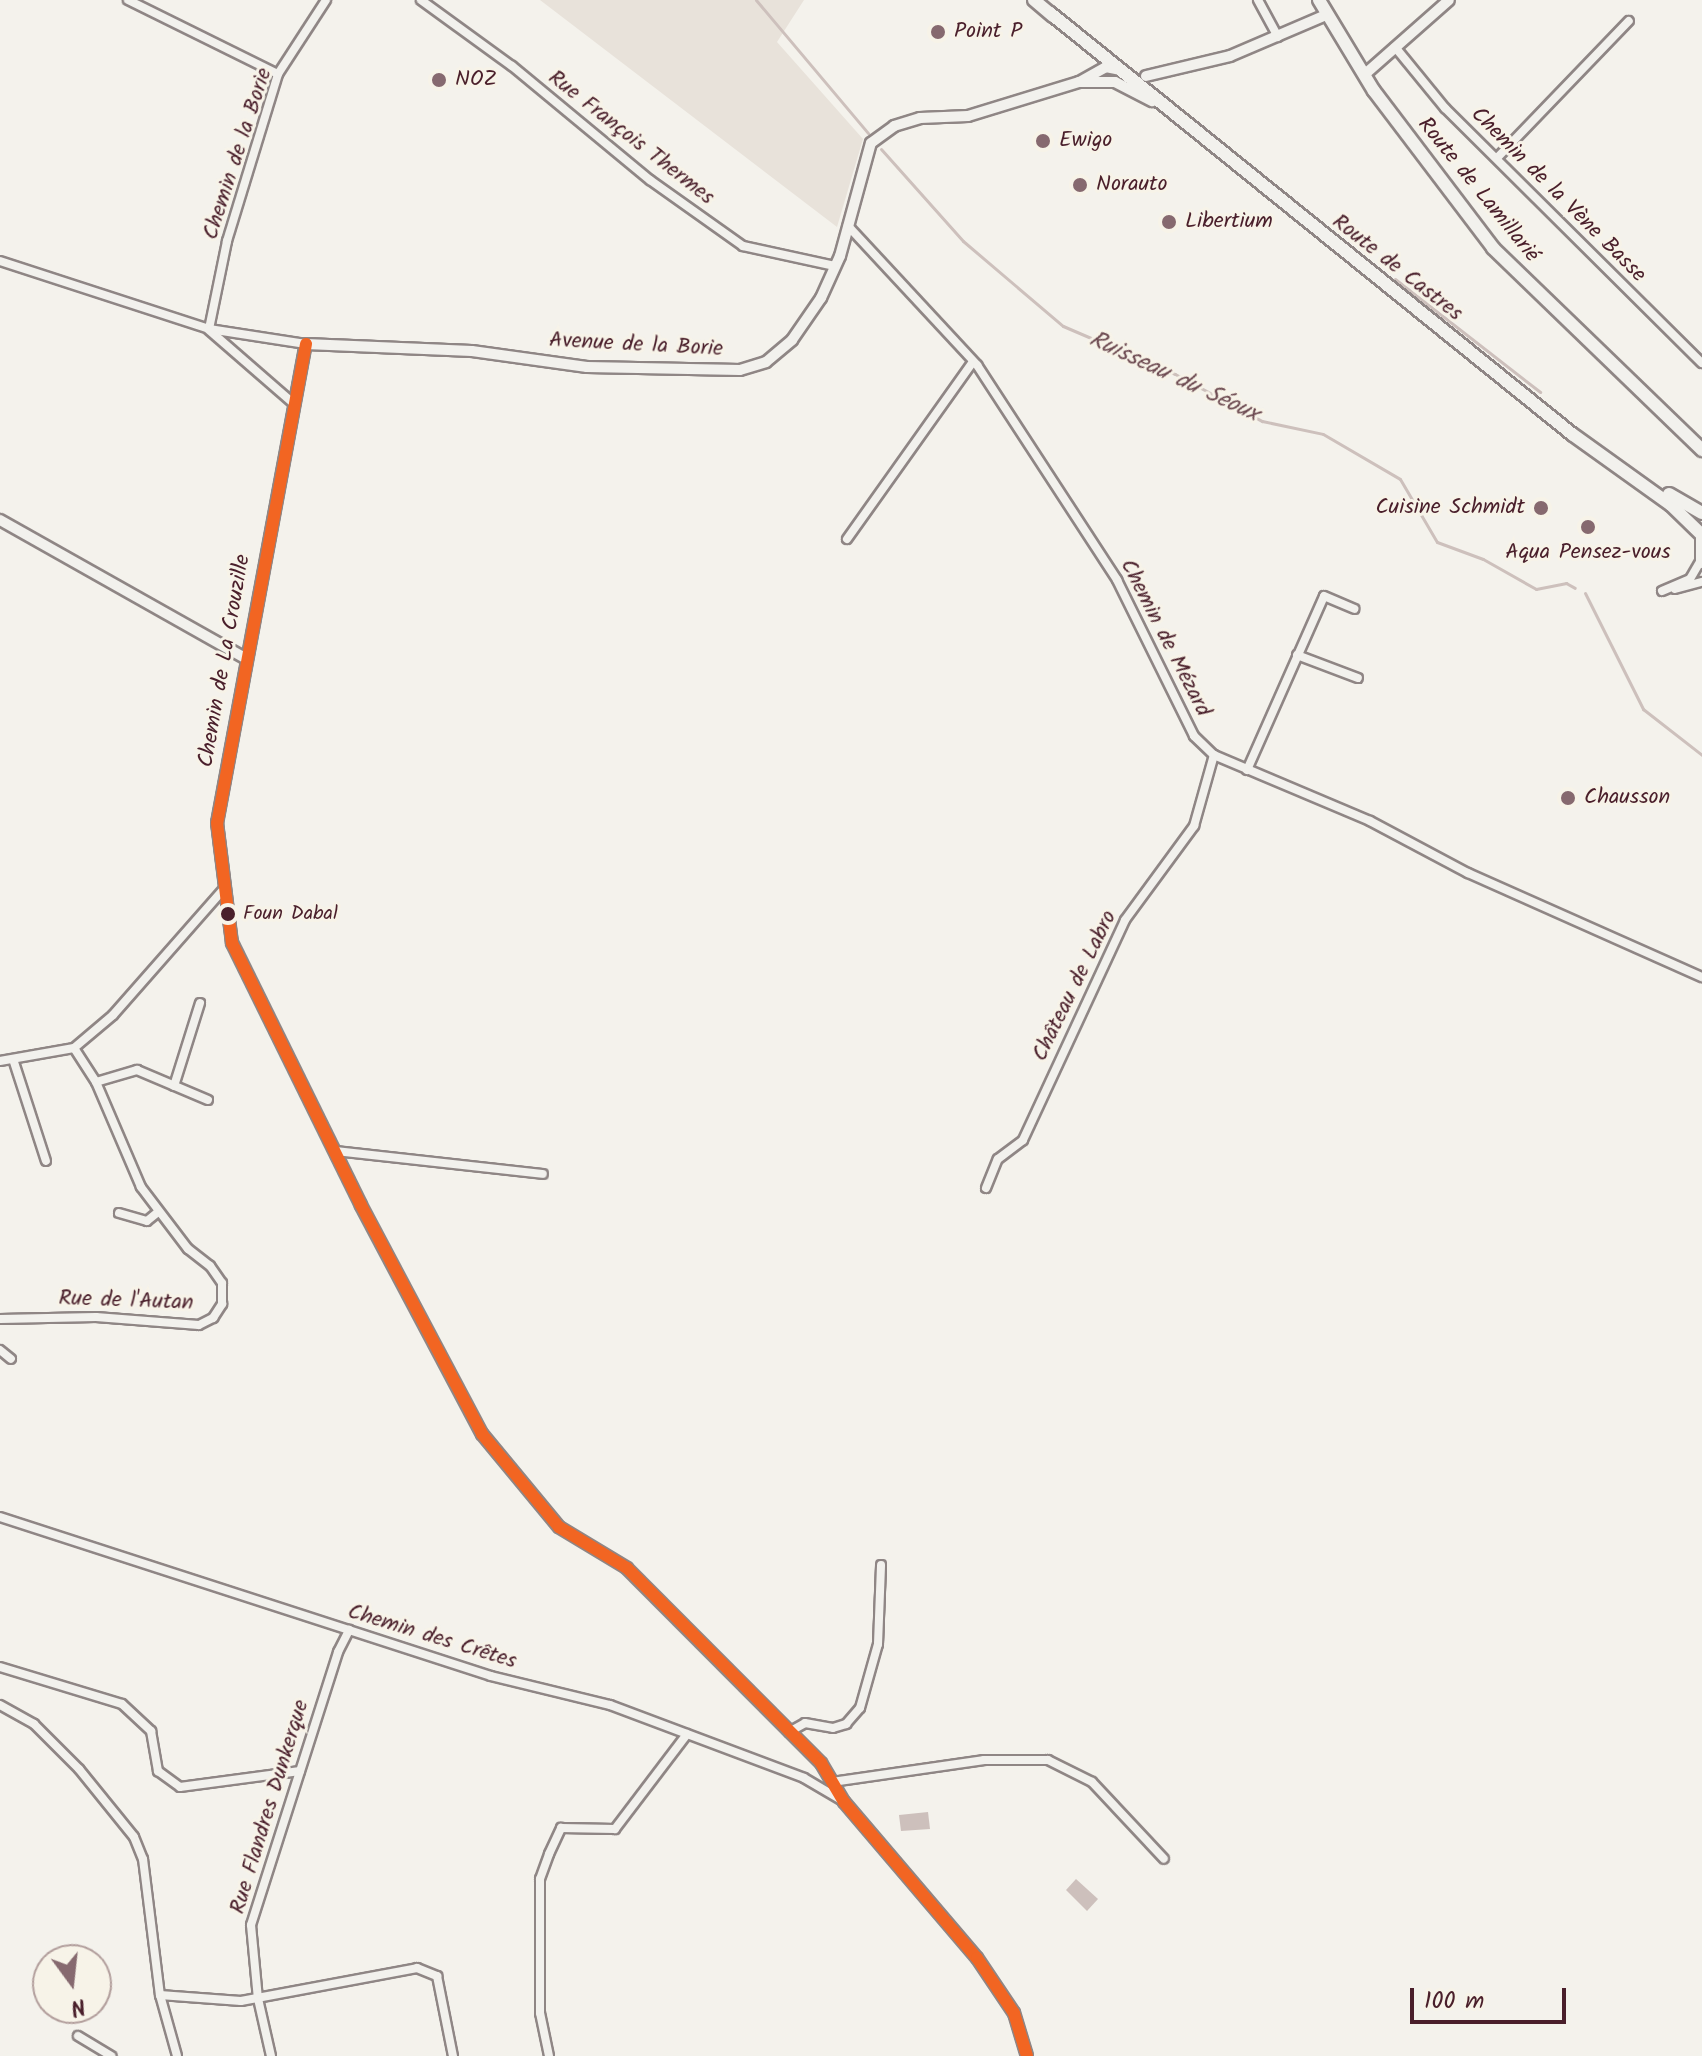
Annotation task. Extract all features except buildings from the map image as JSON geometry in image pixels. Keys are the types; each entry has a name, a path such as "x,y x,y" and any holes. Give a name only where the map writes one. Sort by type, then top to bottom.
{"main road":[{"name":"Route de Castres","path":"1034,0 1236,165 1535,402 1671,505 1702,537"},
{"name":"Route de Lamillarié","path":"1319,0 1364,75 1493,248 1702,450"},
{"name":"Route de Castres","path":"1535,402 1702,513"},
{"path":"1702,537 1702,561"}],"street":[{"path":"128,0 278,74"},
{"name":"Chemin de la Borie","path":"209,329 227,241 278,74 326,0"},
{"name":"Rue François Thermes","path":"421,0 743,246 835,266"},
{"path":"1258,0 1278,37"},
{"path":"1364,75 1449,0"},
{"path":"1146,76 1209,63 1326,15"},
{"path":"1497,158 1629,21"},
{"name":"Chemin de la Vène Basse","path":"1395,47 1435,98 1702,363"},
{"name":"Avenue de la Borie","path":"0,261 209,329 306,344 472,351 587,367 740,370 766,362 792,340 835,266 871,143 894,126 920,118 968,116 1079,82 1106,67 1120,70"},
{"name":"Avenue de la Borie","path":"1079,82 1115,82 1176,115"},
{"name":"Chemin de Mézard","path":"848,226 973,362 1117,580 1194,736 1214,755 1702,977"},
{"path":"209,329 294,404"},
{"name":"Chemin de La Crouzille","path":"306,344 245,658 217,823 232,943 335,1151 482,1434 559,1527 627,1568 821,1763 844,1802 977,1958 1014,2013 1027,2056"},
{"path":"847,539 973,362"},
{"path":"0,520 245,658"},
{"path":"1702,561 1690,579 1662,591 1702,582"},
{"path":"1247,770 1324,596 1354,609"},
{"path":"1297,655 1358,678"},
{"name":"Château de Labro","path":"986,1188 998,1159 1023,1140 1125,920 1194,826 1214,755"},
{"path":"0,1061 74,1048 113,1015 223,890"},
{"path":"174,1086 200,1003"},
{"name":"Rue de l'Autan","path":"0,1319 96,1317 199,1325 213,1318 222,1304 222,1283 158,1212 141,1187 96,1082 74,1048"},
{"path":"13,1059 46,1161"},
{"path":"96,1082 137,1070 208,1100"},
{"path":"335,1151 543,1174"},
{"path":"119,1213 147,1221 158,1212"},
{"path":"0,1350 11,1359"},
{"name":"Chemin des Crêtes","path":"1,1518 491,1676 610,1705 804,1778 844,1802"},
{"path":"789,1732 805,1723 833,1728 846,1724 860,1708 878,1644 881,1565"},
{"name":"Rue Flandres Dunkerque","path":"271,2056 258,1999 251,1925 349,1630"},
{"path":"0,1667 122,1704 151,1731 158,1771 180,1787 300,1771"},
{"path":"0,1705 45,1735 134,1837 143,1859 160,1995 177,2056"},
{"path":"549,2056 540,1986 540,1879 549,1854 561,1828 615,1829 687,1734"},
{"path":"833,1784 984,1760 1048,1760 1089,1779 1164,1859"},
{"path":"160,1995 258,1999 417,1968 437,1976 453,2056"},
{"path":"78,2036 111,2056"}],"shaded area":[{"path":"540,0 804,0 777,42 863,139 837,227"},
{"path":"928,1812 930,1829 901,1831 899,1815"},
{"path":"1076,1879 1098,1899 1087,1911 1066,1890"}],"waterway":[{"name":"Ruisseau du Séoux","path":"756,0 868,133"},
{"name":"Ruisseau du Séoux","path":"881,149 963,241 1063,326 1175,374 1262,421 1323,434 1400,479 1437,542 1483,559 1536,589 1566,583 1575,588"},
{"path":"1395,279 1540,392"},
{"name":"Ruisseau du Séoux","path":"1585,593 1643,709 1702,755"}],"transit line":[{"path":"306,344 217,823 232,943 361,1205 482,1434 559,1527 627,1568 821,1763 844,1802 977,1958 1014,2013 1027,2056"}],"place":[{"name":"Point P","path":"938,32"},
{"name":"NOZ","path":"439,80"},
{"name":"Ewigo","path":"1043,141"},
{"name":"Norauto","path":"1080,185"},
{"name":"Libertium","path":"1169,222"},
{"name":"Cuisine Schmidt","path":"1541,508"},
{"name":"Aqua Pensez-vous","path":"1588,527"},
{"name":"Chausson","path":"1568,798"},
{"name":"Foun Dabal","path":"228,914"}]}
